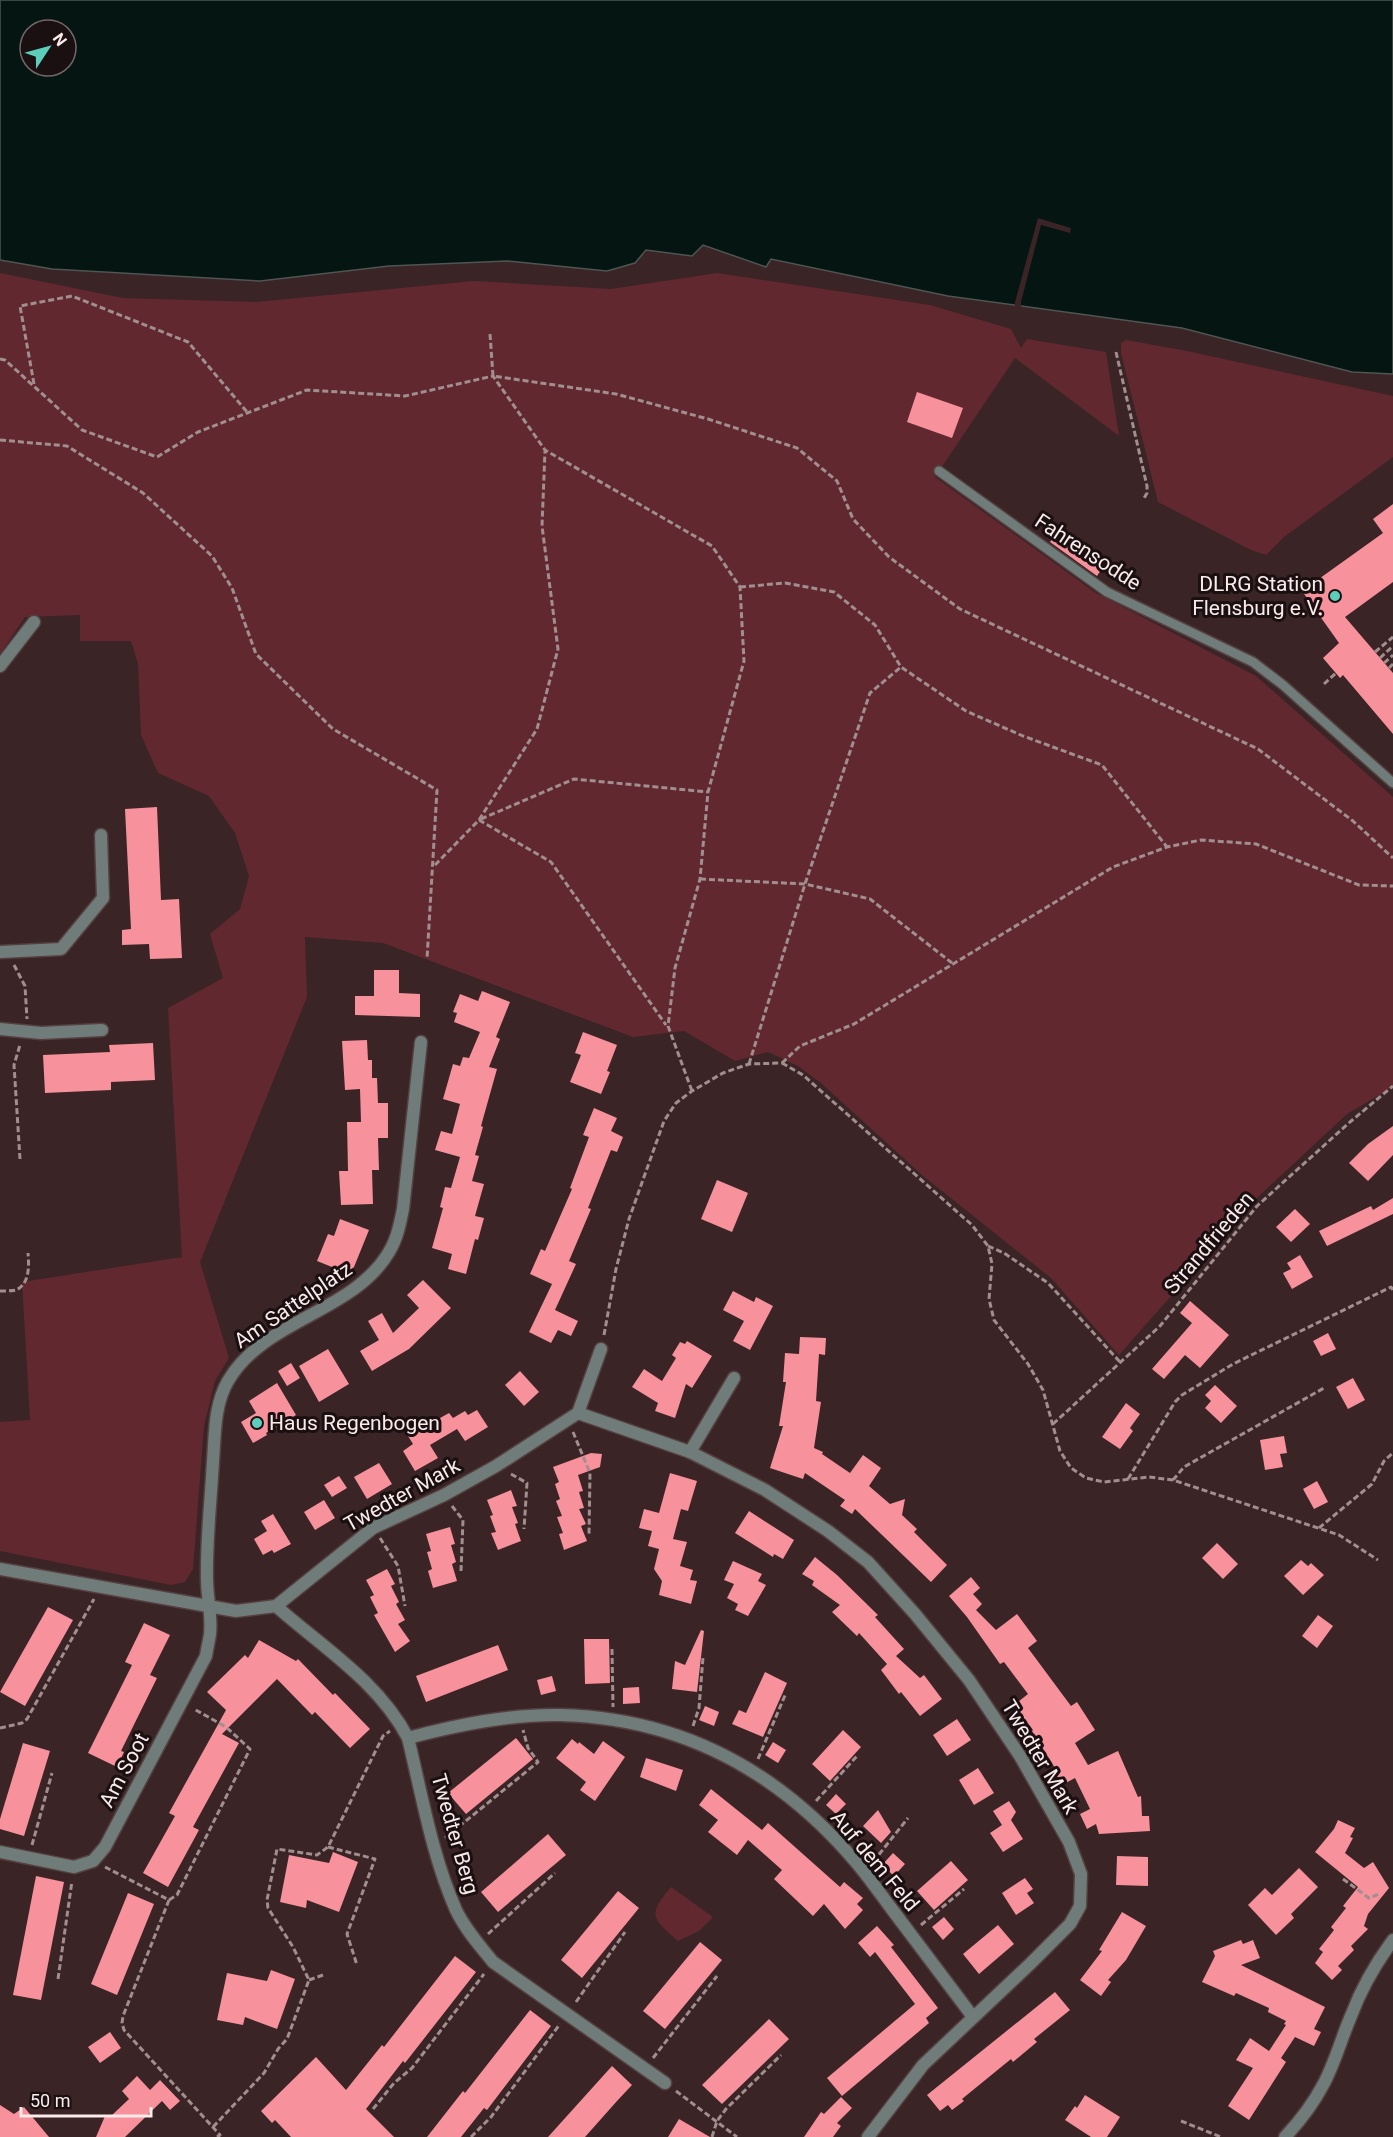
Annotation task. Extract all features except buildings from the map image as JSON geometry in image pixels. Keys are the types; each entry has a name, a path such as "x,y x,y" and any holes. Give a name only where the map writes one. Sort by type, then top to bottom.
{"street":[{"path":"0,666 34,622"},
{"path":"5,952 61,949 103,898 101,835"},
{"path":"0,1029 8,1028 24,1032 102,1030"},
{"name":"Am Sattelplatz","path":"208,1606 207,1579 218,1404 227,1383 239,1365 254,1350 358,1287 377,1270 389,1252 403,1209 421,1042"},
{"path":"578,1413 601,1349"},
{"path":"690,1452 734,1378"},
{"name":"Twedter Mark","path":"276,1606 373,1528 444,1495 496,1466 578,1413 690,1452 765,1490 828,1531 868,1562 915,1614 969,1680 1020,1756 1069,1842 1081,1874 1080,1906 1070,1924 923,2065 868,2137"},
{"path":"0,1569 236,1611 276,1606"},
{"name":"Am Soot","path":"93,1861 105,1847 206,1656 211,1632 208,1606"},
{"name":"Twedter Berg","path":"276,1606 345,1662 385,1703 400,1724 408,1738 435,1847 457,1912 493,1962 665,2083"},
{"name":"Auf dem Feld","path":"408,1738 455,1726 520,1717 560,1715 613,1720 665,1731 716,1751 769,1781 807,1812 855,1861 973,2017"},
{"path":"0,1852 74,1867 93,1861"},
{"path":"1285,2137 1305,2115 1323,2085 1336,2058 1351,2015 1377,1962 1393,1940"}],"lane":[{"name":"Fahrensodde","path":"939,471 1107,592 1253,662 1283,685 1393,783"}],"path":[{"path":"34,386 20,306 72,296 188,342 246,412"},
{"path":"490,334 493,376 545,450 712,546 740,587 744,661 708,792 700,879 675,968 668,1026"},
{"path":"1116,352 1147,486 1147,493 1143,500"},
{"path":"0,359 5,360 82,430 157,457 198,432 307,390 405,396 493,376 616,394 708,419 797,448 837,481 853,519 889,557 960,609 1258,749 1353,821 1393,858"},
{"path":"0,440 67,446 143,493 212,556 232,588 256,654 333,729 437,790 427,959"},
{"path":"434,866 479,819 537,729 558,650 542,526 545,450"},
{"path":"740,587 785,583 834,592 875,625 901,667 966,711 1023,736 1102,765 1167,847"},
{"path":"1375,652 1393,637"},
{"path":"1380,658 1393,646"},
{"path":"1384,663 1393,655"},
{"path":"1389,668 1393,664"},
{"path":"749,1064 805,884 870,693 901,667"},
{"path":"1324,684 1336,673"},
{"path":"479,819 574,778 708,792"},
{"path":"479,819 551,862 668,1026 692,1091"},
{"path":"782,1063 800,1046 854,1024 1113,867 1167,847 1201,840 1256,844 1359,885 1393,886"},
{"path":"700,879 805,884 870,899 952,963"},
{"path":"5,952 25,986 27,1022 14,1065 20,1159"},
{"path":"601,1349 628,1219 664,1121 676,1103 723,1073 749,1064 782,1063 803,1075 972,1225 988,1246 992,1264 988,1299 994,1320 1028,1364 1043,1390 1060,1451 1071,1468 1086,1478 1104,1482 1149,1477 1173,1480 1340,1535 1378,1560"},
{"name":"Strandfrieden","path":"1053,1424 1160,1326 1257,1206 1393,1086"},
{"path":"988,1246 1004,1253 1048,1283 1120,1362"},
{"path":"0,1291 15,1290 24,1283 29,1270 28,1253"},
{"path":"1128,1479 1175,1401 1182,1395 1233,1364 1391,1287 1393,1290"},
{"path":"1173,1480 1184,1467 1324,1388"},
{"path":"565,1421 573,1433 590,1473 589,1534"},
{"path":"1319,1528 1372,1484 1384,1461 1393,1453"},
{"path":"516,1478 527,1483 524,1529"},
{"path":"444,1495 463,1520 461,1571"},
{"path":"379,1537 398,1566 405,1606"},
{"path":"0,1728 22,1723 27,1719 100,1587"},
{"path":"612,1649 613,1720"},
{"path":"688,1739 699,1708 703,1657"},
{"path":"751,1771 786,1693"},
{"path":"182,1703 226,1727 250,1749 177,1895 169,1900 122,2023 124,2030 220,2134 218,2137"},
{"path":"213,2127 264,2073 278,2049 287,2039 309,1980 268,1908 267,1900 277,1849 317,1855 328,1847 383,1736 400,1724"},
{"path":"435,1847 538,1762 528,1748 524,1731"},
{"path":"807,1812 857,1756"},
{"path":"28,1858 52,1773"},
{"path":"855,1861 873,1860 877,1857 908,1818"},
{"path":"328,1847 375,1859 347,1934 357,1965"},
{"path":"93,1861 169,1900"},
{"path":"58,1979 74,1867"},
{"path":"477,1942 496,1928 555,1873"},
{"path":"1343,1879 1369,1898 1379,1894"},
{"path":"911,1934 964,1889"},
{"path":"471,2137 491,2117 567,2016 625,1932"},
{"path":"374,2109 394,2083 412,2068 493,1962"},
{"path":"309,1980 323,1975"},
{"path":"645,2069 717,1976"},
{"path":"712,2137 717,2121 726,2109 781,2055"},
{"path":"665,2083 737,2137"},
{"path":"1181,2121 1221,2137"}],"shaded area":[{"path":"0,0 1393,0 1393,374 1352,372 1182,328 948,296 771,259 766,267 703,245 692,256 646,250 635,263 607,271 507,261 389,266 260,281 52,269 0,260"},
{"path":"0,273 123,298 256,302 474,281 611,289 717,273 930,305 1011,329 1021,348 1027,339 1106,352 1119,436 1015,358 935,477 1096,593 1256,676 1393,797 1393,1087 1347,1114 1260,1195 1119,1355 1051,1278 922,1175 822,1084 798,1066 768,1052 735,1061 684,1031 633,1037 383,943 305,937 307,997 200,1262 229,1358 215,1381 204,1426 193,1569 185,1582 171,1585 0,1551 0,1422 30,1420 22,1282 182,1257 168,1008 223,978 210,934 240,909 249,876 235,833 209,796 158,773 141,735 138,664 131,641 80,641 80,615 25,617 0,654"},
{"path":"1126,340 1393,396 1393,457 1284,537 1266,555 1251,550 1158,502 1121,353 1121,343"},
{"path":"671,1887 713,1917 699,1931 678,1941 663,1927 656,1916 658,1904"}],"pier":[{"path":"1038,218 1071,228 1070,233 1041,225 1021,309 1015,308 1015,302"}],"place":[{"name":"DLRG Station Flensburg e.V.","path":"1335,596"},
{"name":"Haus Regenbogen","path":"257,1423"}]}
